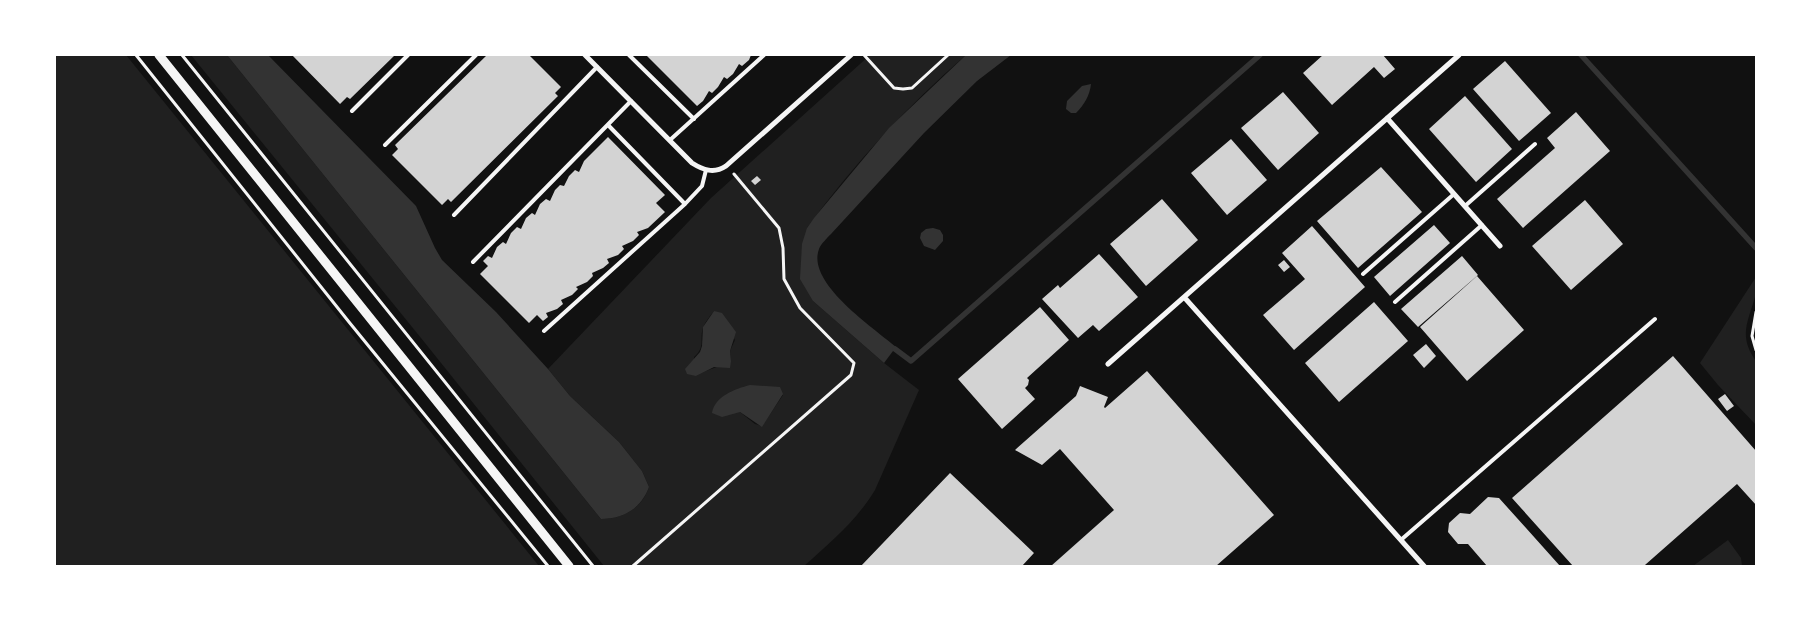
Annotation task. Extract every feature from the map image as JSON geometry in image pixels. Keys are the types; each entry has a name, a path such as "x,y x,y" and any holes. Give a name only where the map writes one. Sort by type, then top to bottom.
{"street":[{"path":"159,55 569,566"},
{"path":"587,56 692,162 706,170 717,171 726,166 851,55"},
{"path":"1108,364 1459,55"},
{"path":"1387,118 1500,246"},
{"path":"1184,297 1402,539 1424,566"}],"lane":[{"path":"352,111 408,55"},
{"path":"385,145 476,55"},
{"path":"629,55 694,119"},
{"path":"670,140 764,55"},
{"path":"454,215 597,67"},
{"path":"473,262 631,101"},
{"path":"608,125 685,204"},
{"path":"1465,206 1535,144"},
{"path":"544,331 685,204 702,186 706,170"},
{"path":"1364,274 1454,194"},
{"path":"1395,302 1482,225"},
{"path":"1402,539 1655,319"}],"path":[{"path":"136,55 349,322 548,566"},
{"path":"182,55 593,566"},
{"path":"864,55 894,88 903,89 912,88 948,55"},
{"path":"633,566 851,375 854,363 800,308 784,279 783,248 779,228 726,166"},
{"path":"1756,312 1752,336 1756,350"}],"shaded area":[{"path":"55,55 126,55 539,566 55,566"},
{"path":"191,55 227,55 601,519 617,517 631,511 642,501 649,487 642,471 619,442 570,396 548,369 711,198 870,55 966,55 944,74 882,137 807,228 813,301 884,363 919,390 875,490 868,501 833,540 804,566 604,566","holes":["714,311 735,340 730,351 731,361 696,376 694,357 700,350 704,326","783,395 762,426 755,424 740,412"]},
{"path":"227,55 268,55 416,206 442,260 496,312 570,396 619,442 642,471 649,487 646,495 636,507 624,515 601,519"},
{"path":"966,55 1011,55 977,81 924,133 826,239 819,249 818,262 822,276 832,290 844,304 896,347 884,363 813,301 800,279 802,244 807,228 814,218 889,128"},
{"path":"1091,84 1086,100 1076,113 1071,113 1066,109 1067,101 1082,86"},
{"path":"926,229 940,230 943,235 943,241 935,250 924,246 920,238 921,233"},
{"path":"1756,277 1756,295 1747,322 1746,336 1747,344 1756,361 1756,425 1700,363"},
{"path":"714,311 722,313 736,332 730,351 730,368 714,367 696,376 687,374 685,369 700,352 703,327"},
{"path":"750,385 780,387 783,394 762,427 740,412 722,417 712,413 717,402 726,394"},
{"path":"1728,540 1741,558 1742,566 1693,566"}],"building":[{"path":"292,55 395,55 350,99 347,97 340,104"},
{"path":"487,55 529,55 561,87 555,93 558,96 451,202 448,199 442,205 392,155 398,149 395,145"},
{"path":"646,55 751,55 749,60 742,66 739,64 733,74 727,79 724,77 712,93 709,91 703,101 697,106"},
{"path":"1323,55 1383,55 1395,69 1384,78 1374,67 1332,105 1303,73"},
{"path":"1505,61 1551,113 1519,141 1473,89"},
{"path":"1283,92 1319,133 1278,170 1241,128"},
{"path":"1465,96 1512,149 1476,182 1429,129"},
{"path":"1576,112 1610,151 1523,228 1497,199 1555,148 1547,138"},
{"path":"608,137 665,195 656,203 665,212 648,228 637,232 639,235 633,241 622,246 624,249 618,255 607,259 609,263 592,273 593,276 587,282 576,287 578,289 572,295 561,300 563,304 557,309 546,313 548,317 543,321 537,315 529,323 480,274 488,266 483,261 488,256 492,258 497,247 503,242 506,244 511,233 517,227 521,229 526,218 532,213 535,215 540,204 546,199 550,201 555,190 560,185 564,186 569,176 575,170 579,172 584,161"},
{"path":"1231,139 1267,180 1227,215 1191,173"},
{"path":"1381,167 1422,212 1358,268 1317,221"},
{"path":"757,176 761,180 755,185 751,181"},
{"path":"1162,199 1198,240 1146,286 1110,244"},
{"path":"1585,200 1623,244 1571,290 1532,246"},
{"path":"1434,225 1450,243 1390,296 1374,277"},
{"path":"1312,226 1365,287 1294,350 1263,315 1305,279 1282,253"},
{"path":"1099,254 1138,297 1099,331 1093,325 1078,338 1042,299 1058,285 1060,288"},
{"path":"1462,256 1478,275 1418,327 1401,309"},
{"path":"1284,260 1290,267 1284,272 1278,265"},
{"path":"1477,276 1524,330 1467,381 1420,327"},
{"path":"1374,302 1408,341 1339,402 1305,363"},
{"path":"1040,307 1069,340 1027,378 1029,380 1028,385 1025,388 1035,399 1002,429 958,379"},
{"path":"1426,344 1436,356 1424,368 1413,355"},
{"path":"1673,356 1756,451 1756,505 1737,484 1645,565 1647,566 1573,566 1512,498"},
{"path":"1147,371 1274,515 1216,566 1051,566 1114,510 1060,449 1042,465 1015,450 1076,396 1080,386 1108,397 1105,408"},
{"path":"1725,394 1734,406 1727,411 1718,399"},
{"path":"950,473 1034,553 1022,566 861,566"},
{"path":"1488,497 1499,498 1560,566 1487,566 1468,544 1458,544 1448,532 1449,523 1460,513 1470,514"}],"waterway":[{"path":"895,349 911,361 1260,55"},
{"path":"1581,55 1756,248"}]}
